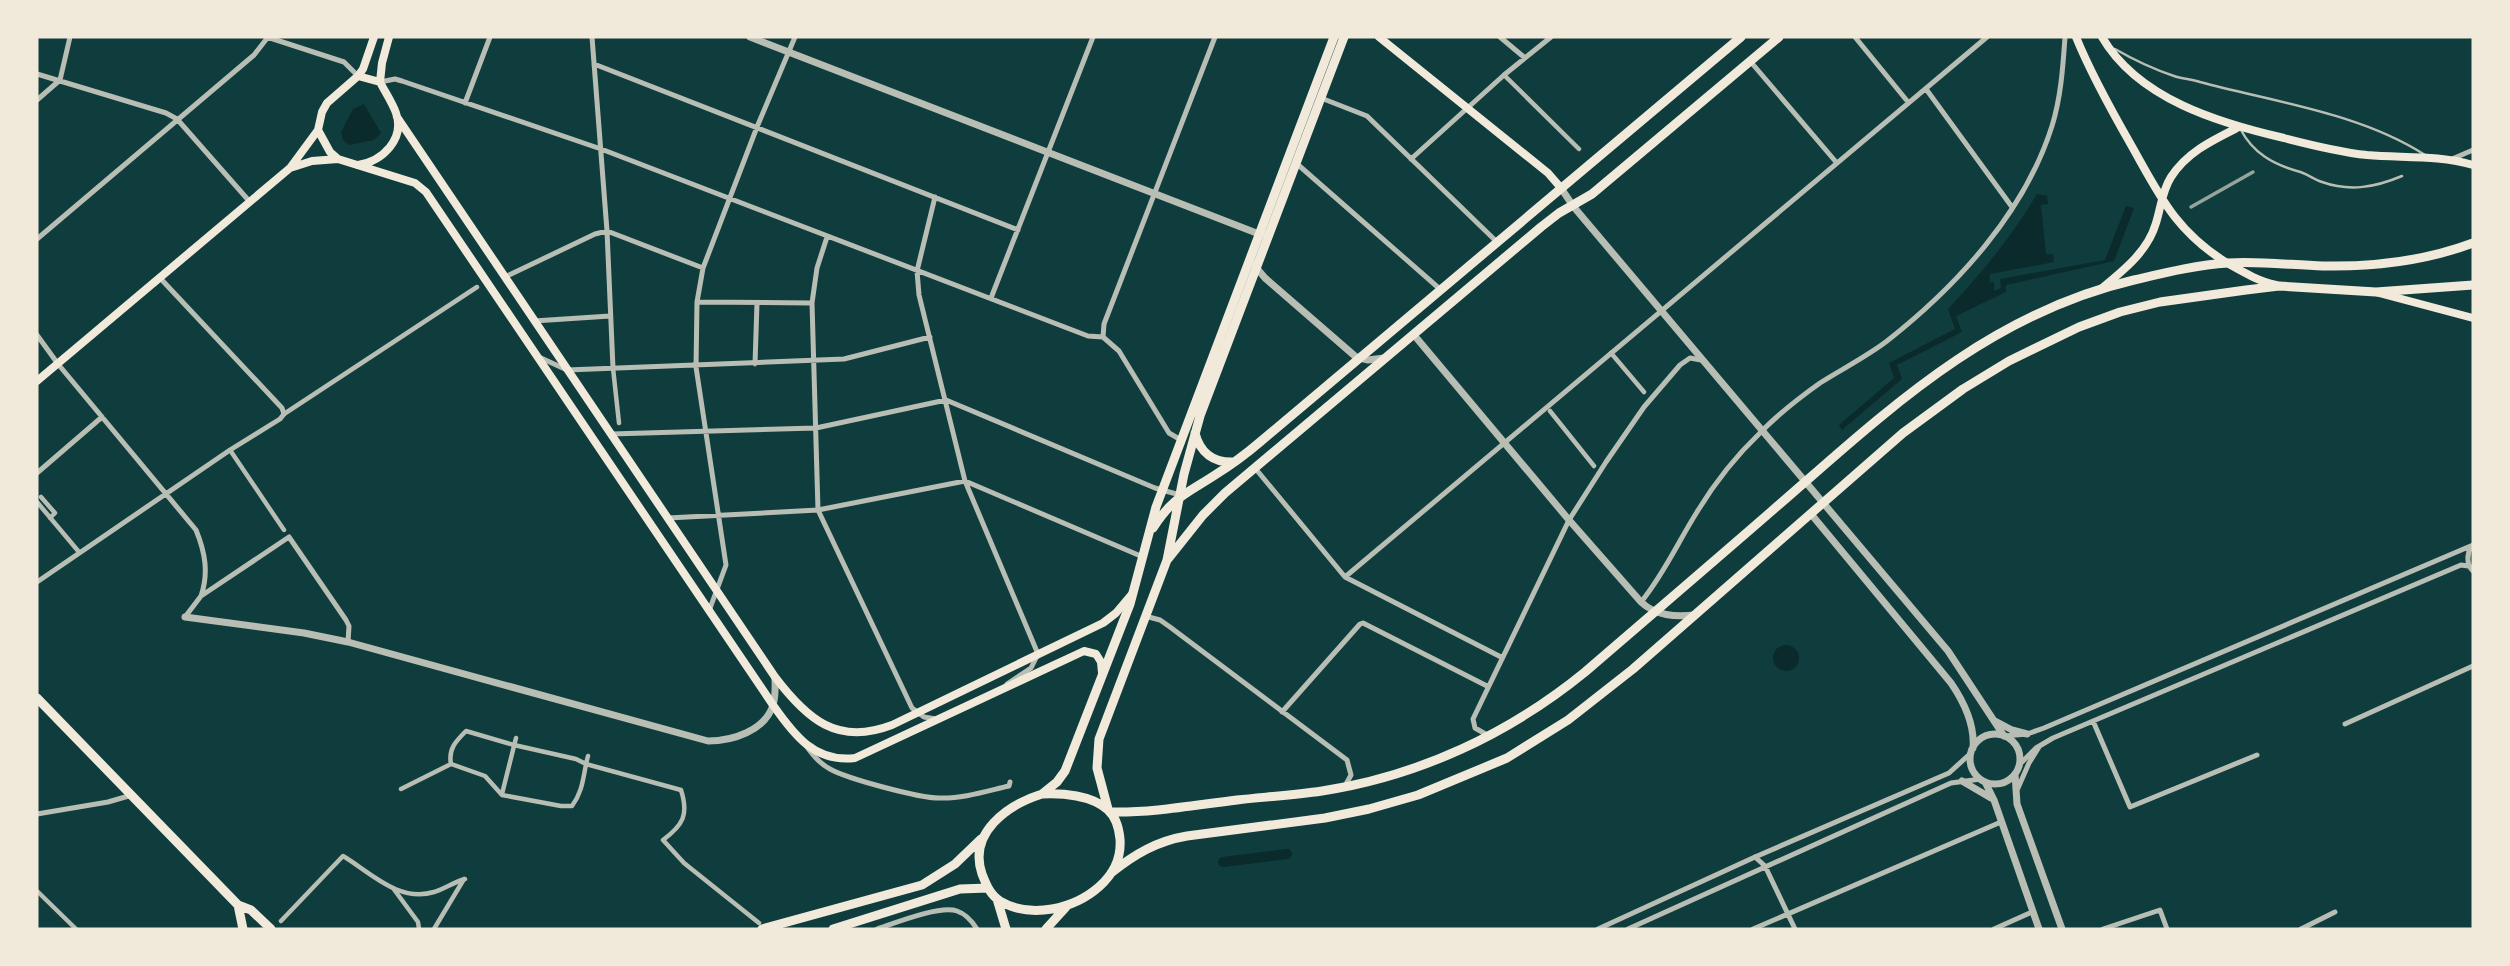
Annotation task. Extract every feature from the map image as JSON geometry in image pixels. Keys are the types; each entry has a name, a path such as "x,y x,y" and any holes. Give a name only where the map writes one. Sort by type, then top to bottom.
{"main road":[{"path":"37,382 290,168 318,130 327,103 358,76 374,37"},
{"path":"389,37 380,82 397,117 775,677 809,716 835,729 871,732 1110,619 1134,592"},
{"path":"761,926 922,884 955,864 1004,813 1027,799 1042,794 1057,782 1065,771 1134,592 1162,491 1334,37"},
{"path":"997,899 1018,908 1035,911 1066,906 1098,889 1111,873 1118,858 1120,845 1117,825 1109,811 1097,768 1099,739 1167,560 1195,432 1344,37"},
{"path":"1379,37 1548,173 1561,188"},
{"path":"1150,532 1180,495 1234,462 1741,37"},
{"path":"1167,560 1210,507 1255,468 1541,227 1592,194 1779,37"},
{"path":"2076,37 2095,80 2162,199 2188,234 2227,263 2261,281 2279,286"},
{"path":"2102,37 2130,69 2172,100 2204,116 2239,127 2348,152 2452,159 2473,165"},
{"path":"358,76 380,82"},
{"path":"358,165 377,158 392,145 398,130 397,117"},
{"path":"2101,289 2149,242 2169,179 2192,154 2239,127"},
{"path":"318,130 330,152 338,159"},
{"path":"290,168 338,159 415,183 426,192 773,705 791,730 807,746 824,756 855,758 1084,651 1099,658 1102,666 1101,681"},
{"path":"1042,794 1069,795 1109,811 1141,812 1345,786 1393,775 1446,756 1489,737 1538,709 1906,395 1993,335 2030,316 2101,289 2147,277 2227,263 2371,265 2416,259 2469,245"},
{"path":"1111,873 1144,849 1175,838 1353,813 1418,795 1507,758 1568,720 1633,669 1903,433 1963,389 2009,361 2071,331 2120,312 2160,302 2279,286 2376,292 2470,286"},
{"path":"2376,292 2473,318"},
{"path":"1181,440 1195,432"},
{"path":"1195,432 1200,447 1209,456 1234,462"},
{"path":"37,698 239,905 251,910 271,929"},
{"path":"982,837 979,857 988,888 997,899 1006,929"},
{"path":"833,929 957,890 988,888"},
{"path":"239,905 243,929"},
{"path":"1046,929 1066,906"}],"street":[{"path":"37,100 60,80 70,37"},
{"path":"37,239 254,55 268,37 344,62 358,76"},
{"path":"465,103 490,37"},
{"path":"592,37 607,231 613,368 619,423"},
{"path":"750,37 1259,234 1270,230"},
{"path":"709,611 726,565 696,367 697,302 703,268 795,37"},
{"path":"992,298 1093,38 1085,37"},
{"path":"1103,337 1104,324 1215,37"},
{"path":"1500,37 1525,58"},
{"path":"1411,159 1466,108 1551,37"},
{"path":"1855,37 1908,102"},
{"path":"1345,577 1987,37"},
{"path":"1641,602 1655,584 1716,483 1761,431 1802,397 1886,342 1937,299 1981,250 2012,207 2040,157 2059,96 2064,37"},
{"path":"1750,61 1836,162"},
{"path":"594,64 1018,230"},
{"path":"37,74 166,113 177,119 250,202"},
{"path":"1504,75 1579,149"},
{"path":"380,82 395,79 601,149 1088,336 1103,337 1119,351 1169,433 1181,440"},
{"path":"1926,89 2012,207"},
{"path":"1321,98 1367,116 1498,243"},
{"path":"2452,159 2473,150"},
{"path":"1296,163 1441,290"},
{"path":"1561,188 1701,360 1948,651 1991,719 2017,748 2020,764"},
{"path":"935,197 917,271 919,295 965,481 1038,654 1031,668 1002,689"},
{"path":"505,278 595,234 607,231 703,268"},
{"path":"827,237 817,268 812,303 818,510 912,708 916,713 930,719 938,719"},
{"path":"1250,258 1256,270 1360,359 1388,357"},
{"path":"160,278 282,408 284,414"},
{"path":"37,582 230,450 477,287"},
{"path":"697,302 812,303"},
{"path":"755,364 757,303"},
{"path":"534,321 610,316"},
{"path":"37,335 196,530 206,567 205,584 201,596 186,617 304,633 348,642 708,741 722,741 746,734 766,716 773,705 775,677"},
{"path":"1414,335 1641,602 1654,612 1672,616 1695,615"},
{"path":"538,356 567,370 696,367 844,359 930,337"},
{"path":"1611,353 1644,392"},
{"path":"1489,737 1475,728 1472,722 1569,520 1620,441 1654,396 1687,359 1701,360"},
{"path":"611,435 816,428 946,400 1162,491 1180,495"},
{"path":"1550,411 1594,466"},
{"path":"37,473 102,417"},
{"path":"230,450 284,530"},
{"path":"1255,468 1345,577 1501,657"},
{"path":"668,518 818,510 965,481 1144,557"},
{"path":"38,498 50,518 79,552"},
{"path":"1811,514 1945,674 1967,711 1974,737 1972,768 1983,780 1994,800 2039,929"},
{"path":"201,596 289,537 349,626 348,642"},
{"path":"2468,566 2472,545"},
{"path":"1598,929 1611,927 1755,857 1949,773 1984,737 1994,734 2026,734 2472,545"},
{"path":"1629,929 1951,783 1983,780 1994,784 2004,782 2015,774 2020,764 2042,744 2093,721 2461,565 2468,566 2473,571"},
{"path":"1145,616 1166,624 1347,760 1351,775 1345,786"},
{"path":"1282,712 1363,623 1487,686"},
{"path":"2345,724 2473,666"},
{"path":"1991,719 2026,734"},
{"path":"2093,721 2130,807 2257,755"},
{"path":"451,764 452,746 466,730 681,790 686,805 682,823 663,841 684,863 761,926"},
{"path":"502,795 516,738"},
{"path":"2016,794 2029,763 2042,744"},
{"path":"807,746 818,761 838,773 940,798 1009,786 1010,782"},
{"path":"401,789 451,764 485,776 502,795 572,806 583,787 588,755"},
{"path":"838,773 839,759"},
{"path":"2015,774 2017,804 2062,929"},
{"path":"1962,781 1994,800"},
{"path":"37,814 108,802 132,795"},
{"path":"1753,929 2001,822"},
{"path":"281,922 343,856 378,881 420,894 435,892 465,879 434,929"},
{"path":"1755,857 1765,866 1795,929"},
{"path":"393,887 418,922 419,929"},
{"path":"37,891 76,929"},
{"path":"877,929 949,910 957,911 970,919 977,929"},
{"path":"2103,929 2160,910 2167,929"},
{"path":"1994,929 2032,912"},
{"path":"2301,929 2335,912"}],"lane":[{"path":"2108,45 2140,63 2177,77 2278,101 2372,128 2389,134 2431,158"},
{"path":"2239,127 2254,149 2287,169 2327,184 2373,186 2402,176"},
{"path":"284,530 289,537"}],"water":[{"path":"364,104 381,133 374,140 349,145 343,140 341,132 353,109"},
{"path":"2037,194 2047,196 2048,204 2041,205 2046,254 2053,254 2054,262 1990,274 1994,291 2001,288 2000,279 2105,260 2126,206 2134,208 2114,261 2006,285 2006,292 1956,316 1962,332 1897,365 1902,379 1842,430 1839,425 1894,378 1889,363 1955,329 1948,309 1996,254"},
{"path":"1786,645 1795,649 1799,658 1795,667 1786,671 1777,667 1773,658 1777,649"}],"waterway":[{"path":"1223,862 1287,854"}],"railway":[{"path":"2191,207 2253,172"}]}
